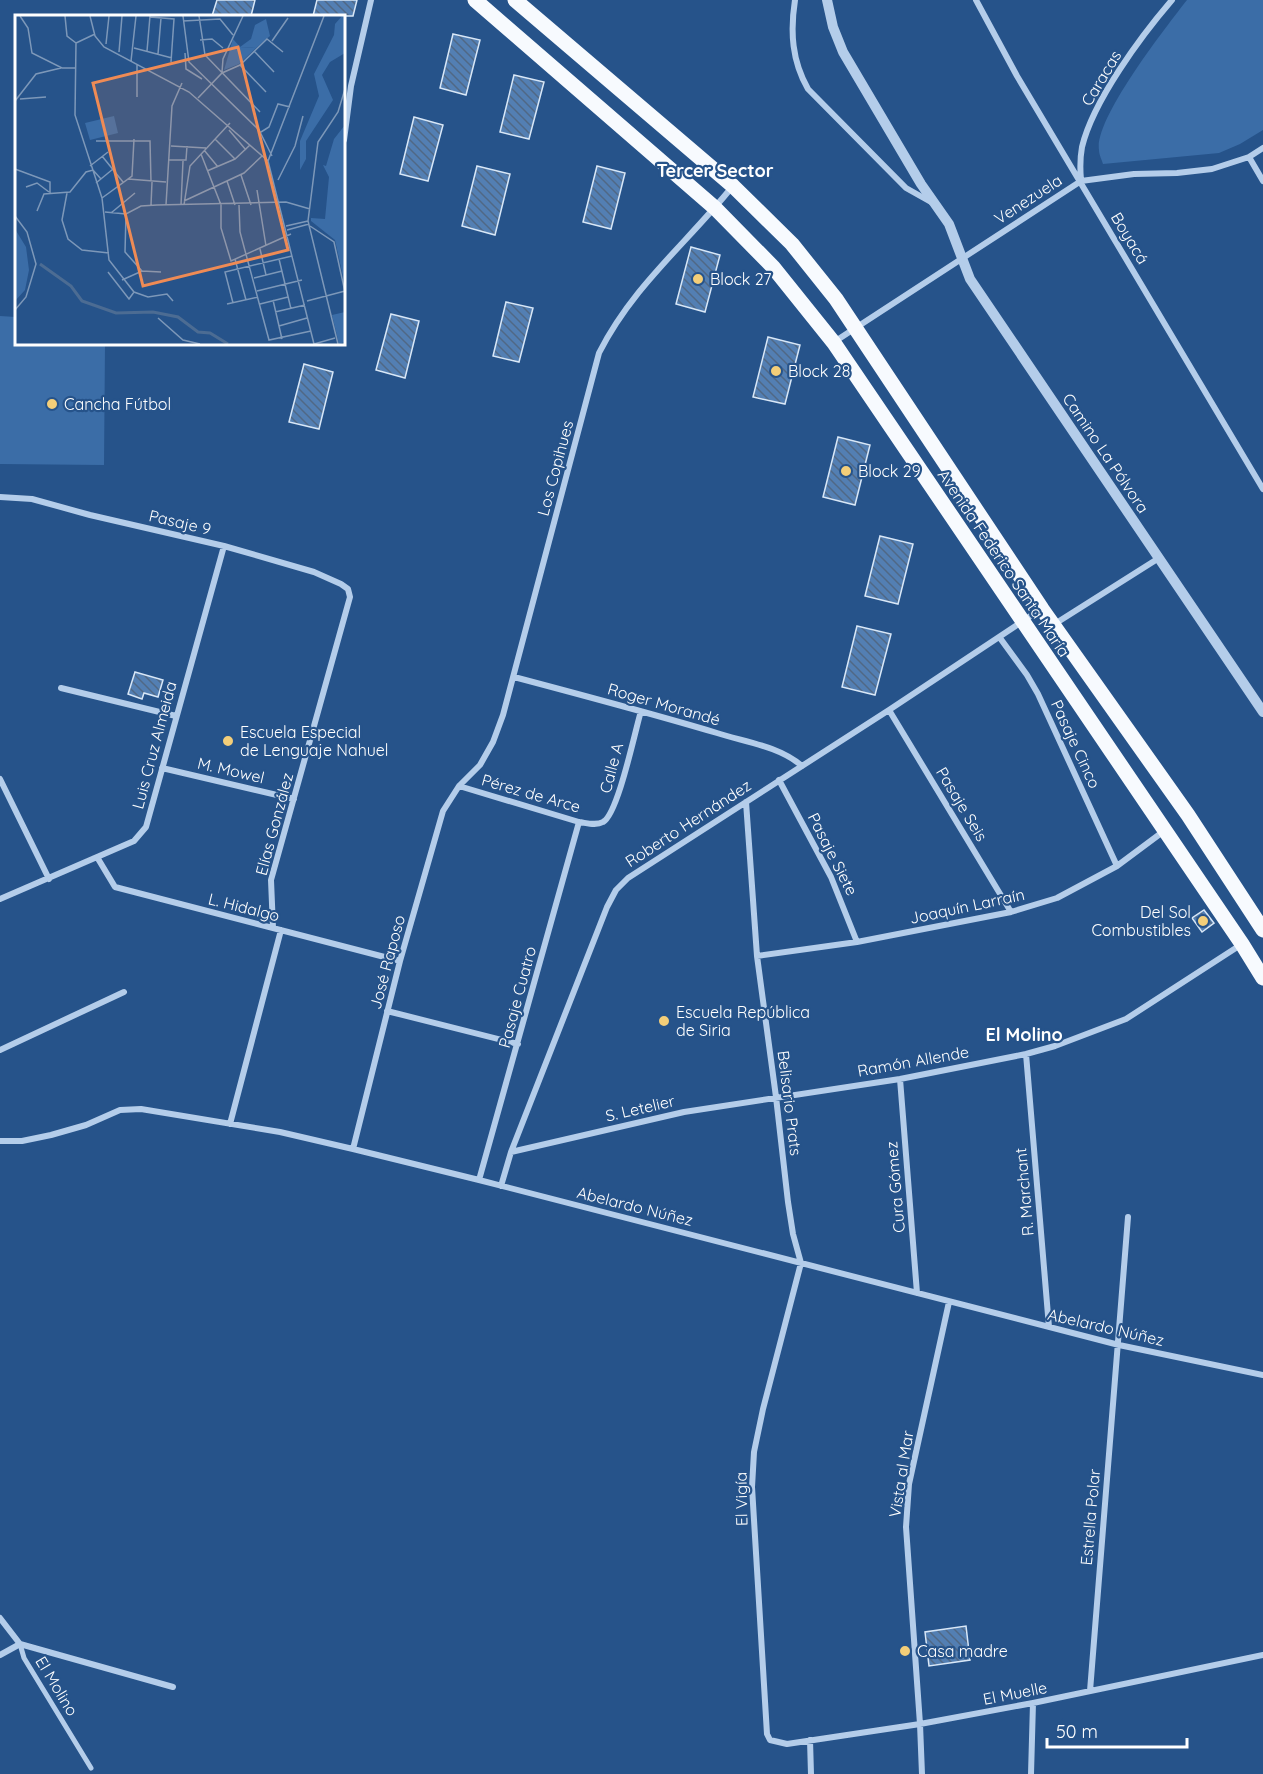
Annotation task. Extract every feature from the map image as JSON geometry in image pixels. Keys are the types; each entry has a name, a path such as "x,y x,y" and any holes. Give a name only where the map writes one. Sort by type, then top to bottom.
{"main road":[{"name":"Avenida Federico Santa María","path":"475,0 715,208 772,267 834,343 1263,978"},
{"name":"Avenida Federico Santa María","path":"515,0 733,186 792,244 821,280 1042,609 1188,815 1263,930"}],"street":[{"path":"345,132 351,86 371,0"},
{"path":"795,0 793,44 795,58 799,74 808,89 906,188 936,204"},
{"name":"Camino La Pólvora","path":"828,0 833,27 843,52 915,175 949,224 970,279 1263,712"},
{"name":"Boyacá","path":"976,0 1017,76 1263,489"},
{"name":"Caracas","path":"1081,181 1080,158 1092,120 1118,73 1172,0"},
{"name":"Venezuela","path":"834,343 1081,181 1134,174 1212,170 1249,157 1263,148"},
{"path":"1249,157 1263,181"},
{"name":"Los Copihues","path":"459,786 480,765 493,742 503,715 599,354 611,330 646,282 733,186"},
{"name":"Pasaje 9","path":"0,497 32,499 224,546 314,572 334,579 348,589"},
{"name":"Luis Cruz Almeida","path":"0,899 134,841 146,827 224,546"},
{"path":"1053,625 1159,558"},
{"name":"Elías González","path":"230,1124 277,929 271,880 350,597 348,589"},
{"name":"Roberto Hernández","path":"501,1186 511,1152 607,907 616,890 627,878 1042,609"},
{"name":"Pasaje Cinco","path":"1000,638 1038,694 1117,866"},
{"name":"Roger Morandé","path":"514,677 781,752 802,766"},
{"path":"61,688 176,716"},
{"name":"Pasaje Seis","path":"889,710 1011,912"},
{"name":"Calle A","path":"596,824 610,816 616,801 641,711"},
{"name":"M. Mowel","path":"162,768 294,799"},
{"path":"0,779 49,879"},
{"name":"Pasaje Siete","path":"779,780 831,877 857,942"},
{"name":"Pérez de Arce","path":"459,786 579,822 596,824"},
{"name":"José Raposo","path":"353,1149 400,961 443,811 459,786"},
{"name":"Belisario Prats","path":"746,802 757,956 788,1202 801,1263"},
{"name":"Pasaje Cuatro","path":"479,1180 579,822"},
{"name":"Joaquín Larraín","path":"757,956 857,942 1011,912 1057,898 1117,866 1164,831"},
{"name":"L. Hidalgo","path":"97,857 115,887 400,961"},
{"name":"Ramón Allende","path":"776,1097 900,1079 1026,1054 1106,1028 1126,1019 1242,944"},
{"path":"0,1050 124,992"},
{"path":"387,1011 518,1044"},
{"name":"R. Marchant","path":"1026,1054 1049,1327"},
{"name":"Cura Gómez","path":"900,1079 917,1293"},
{"name":"S. Letelier","path":"511,1152 684,1112 776,1097"},
{"name":"Abelardo Núñez","path":"1,1143 51,1135 86,1125 120,1110 141,1109 280,1132 479,1180 1119,1345 1263,1375"},
{"name":"Estrella Polar","path":"1090,1691 1128,1217"},
{"name":"El Vigía","path":"770,1740 767,1734 752,1487 754,1452 801,1263"},
{"name":"Vista al Mar","path":"922,1774 906,1527 909,1484 949,1302"},
{"name":"El Molino","path":"0,1618 20,1644 24,1658 91,1768"},
{"path":"0,1655 20,1644 173,1687"},
{"name":"El Muelle","path":"770,1740 787,1744 920,1725 1263,1655"},
{"path":"1030,1774 1033,1703"},
{"path":"810,1740 810,1774"}],"shaded area":[{"path":"1187,0 1263,0 1263,130 1219,153 1103,164 1099,150 1100,136 1108,117 1133,74"},
{"name":"Cancha Fútbol","path":"0,316 15,317 15,345 105,345 104,465 0,464"}],"building":[{"path":"217,0 255,0 251,15 212,15"},
{"path":"317,0 357,0 353,16 313,15"},
{"path":"453,34 480,40 466,95 440,88"},
{"path":"514,75 544,82 529,139 500,132"},
{"path":"414,117 443,125 428,181 400,174"},
{"path":"477,166 510,174 495,235 462,226"},
{"path":"597,166 625,173 611,229 583,222"},
{"name":"Block 27","path":"691,247 720,255 705,312 676,304"},
{"path":"506,302 533,308 519,362 493,356"},
{"path":"391,314 419,321 405,378 376,370"},
{"name":"Block 28","path":"768,337 800,345 785,404 753,397"},
{"path":"304,364 333,372 319,429 289,422"},
{"name":"Block 29","path":"838,437 870,445 855,505 823,497"},
{"path":"880,536 913,544 898,604 865,596"},
{"path":"857,626 891,634 875,695 842,687"},
{"path":"135,672 163,680 158,697 144,693 142,699 128,694"},
{"name":"Del Sol Combustibles","path":"1204,910 1214,923 1202,932 1192,918"},
{"path":"966,1626 970,1660 929,1666 925,1632"}],"place":[{"name":"Block 27","path":"698,279"},
{"name":"Block 28","path":"776,371"},
{"name":"Cancha Fútbol","path":"52,404"},
{"name":"Block 29","path":"846,471"},
{"name":"Escuela Especial de Lenguaje Nahuel","path":"228,741"},
{"name":"Del Sol Combustibles","path":"1203,921"},
{"name":"Escuela República de Siria","path":"664,1021"},
{"name":"Casa madre","path":"905,1651"}],"district":[{"name":"Tercer Sector","path":"715,170"},
{"name":"El Molino","path":"1024,1034"}]}
